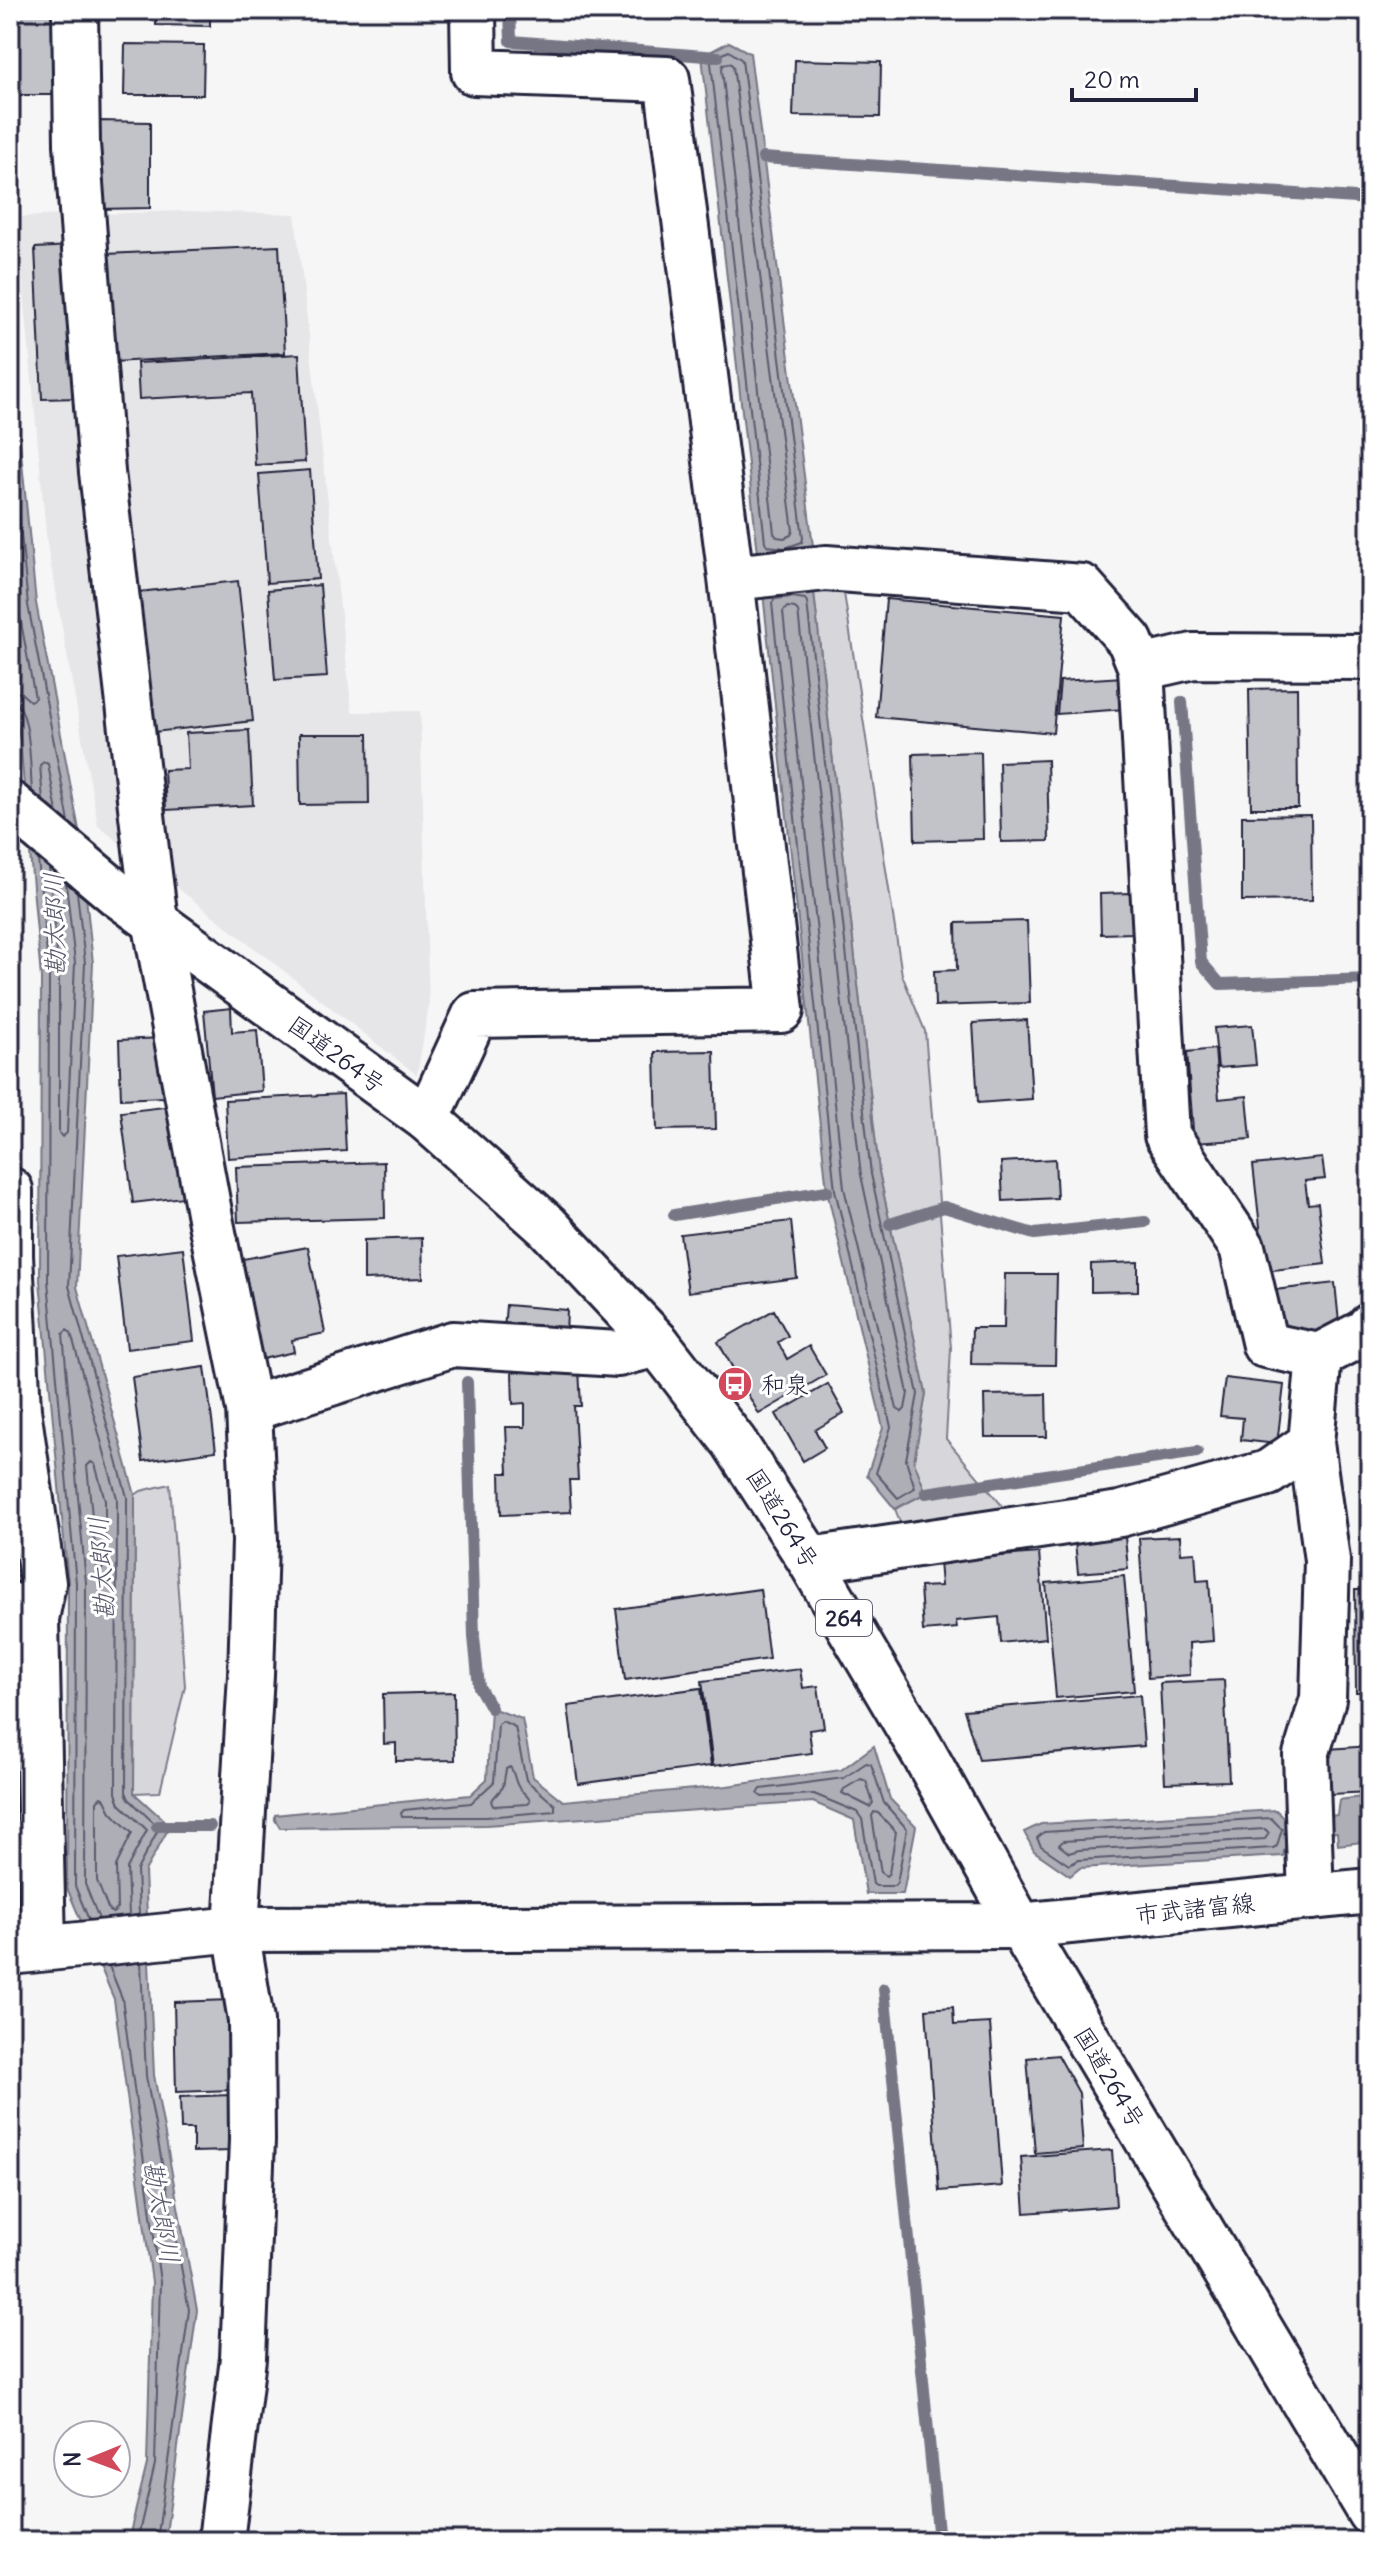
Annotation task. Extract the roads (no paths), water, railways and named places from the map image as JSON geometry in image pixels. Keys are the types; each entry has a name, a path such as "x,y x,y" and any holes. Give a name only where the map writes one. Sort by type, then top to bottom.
{"main road":[{"path":"75,10 77,144 102,472 155,920 249,1409 255,1541 251,1675 236,1929 251,2021 252,2140 243,2358 221,2541"},
{"path":"427,1119 475,1015 781,1010 731,578 667,79 474,72 473,10"},
{"path":"731,578 826,568 1082,587 1130,641 1141,668 1167,1135 1242,1247 1265,1345 1319,1356 1367,1331 1370,1326"},
{"path":"1141,668 1193,656 1370,657"},
{"name":"国道264号","path":"10,804 117,894 427,1119 547,1226 658,1344 734,1442 810,1560 923,1752 1020,1926 1370,2513"},
{"path":"10,1190 18,1410 43,1583 23,1612 41,1948"},
{"path":"249,1409 453,1344 618,1354 658,1344"},
{"path":"1311,1897 1306,1755 1323,1699 1327,1560 1311,1443 1319,1356"},
{"path":"810,1560 1120,1514 1268,1473 1311,1443"},
{"name":"市武諸富線","path":"41,1948 236,1929 1020,1926 1370,1891"}],"water":[{"path":"729,42 750,53 813,546 786,556 758,553 702,56"},
{"name":"勘太郎川","path":"10,341 36,603 79,830 93,963 77,1287 135,1495 134,1793 170,1826 145,1871 154,2075 197,2310 165,2541 128,2541 147,2464 152,2282 114,1999 67,1888 68,1583 40,1281 41,978 20,740 10,690"},
{"path":"791,588 814,593 879,1172 926,1394 914,1461 926,1493 895,1509 867,1475 883,1428 827,1191 763,593"},
{"path":"491,1708 522,1719 533,1777 563,1801 727,1786 841,1770 874,1746 890,1799 916,1826 903,1894 866,1894 854,1820 813,1802 486,1825 280,1828 275,1820 275,1815 470,1795 487,1779"},
{"path":"1370,1796 1370,1841 1338,1845 1337,1832 1288,1836 1283,1856 1080,1868 1070,1876 1034,1851 1024,1832 1041,1824 1276,1810 1289,1823 1337,1815 1339,1800"}],"waterway":[{"path":"510,10 511,41 718,57"},
{"path":"763,158 1370,199"},
{"path":"1182,702 1201,962 1220,984 1370,979"},
{"path":"674,1215 827,1191"},
{"path":"890,1224 944,1207 1034,1234 1145,1222"},
{"path":"467,1382 474,1637 479,1687 491,1708"},
{"path":"926,1493 1197,1452"},
{"path":"157,1826 210,1826"},
{"path":"10,1895 16,1894"},
{"path":"884,1989 939,2541"}],"place":[{"name":"和泉","path":"735,1384"}]}
